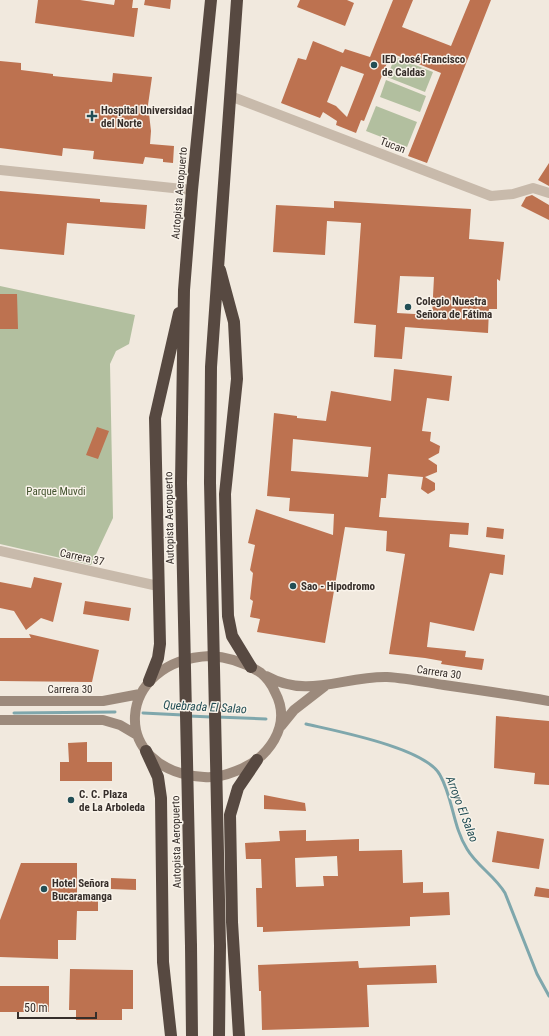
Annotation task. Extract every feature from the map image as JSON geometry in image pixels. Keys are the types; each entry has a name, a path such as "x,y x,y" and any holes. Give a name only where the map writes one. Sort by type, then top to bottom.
{"highway":[{"name":"Autopista Aeropuerto","path":"192,1036 180,483 184,290 192,190 211,0"},
{"path":"219,1036 220,946 210,482 210,367 237,0"},
{"path":"218,263 234,322 237,379 226,494 228,616 230,631 234,642 251,667"},
{"path":"149,681 158,658 160,644 155,418 160,389 184,290"},
{"path":"146,751 158,777 161,798 163,962 171,1036"},
{"path":"239,1036 232,922 230,815 238,788 257,760"}],"street":[{"name":"Tucan","path":"230,96 491,196 513,194 533,188 549,193"},
{"path":"0,170 192,190"},
{"name":"Carrera 37","path":"0,551 158,586"},
{"path":"203,656 224,658 251,667 262,674 278,698 281,712 280,726 272,744 257,760 240,770 221,776 193,776 163,766 146,751 137,734 135,713 140,694 149,681 171,666 185,660 203,656"},
{"name":"Carrera 30","path":"262,674 291,686 326,686 352,680 387,677 549,701"},
{"name":"Carrera 30","path":"280,726 298,706 326,686"},
{"name":"Carrera 30","path":"0,701 103,700 140,694"},
{"path":"0,720 103,720 120,725 137,734"}],"green space":[{"path":"395,57 433,72 425,92 387,77"},
{"path":"386,80 426,96 420,112 380,97"},
{"path":"376,106 417,122 407,147 366,131"},
{"name":"Parque Muvdi","path":"0,286 135,315 129,344 116,351 110,364 113,518 91,565 0,544"}],"building":[{"path":"38,0 80,0 114,5 115,0 133,0 132,8 138,8 134,37 35,23"},
{"path":"145,0 171,0 170,9 144,5"},
{"path":"300,0 347,0 354,3 345,26 297,7"},
{"path":"393,0 413,0 402,27 451,46 470,0 491,0 427,163 408,156 441,73 391,53 364,121 361,120 356,133 336,125 337,121 323,112 320,118 281,103 298,58 306,60 313,41 343,53 345,49 370,57","holes":["341,66 364,74 347,117 336,106 327,102"]},
{"name":"Hospital Universidad del Norte","path":"0,61 21,63 21,70 53,74 53,76 112,82 113,73 152,77 148,105 151,131 150,144 174,146 173,163 163,162 163,159 145,157 143,164 93,159 94,151 63,148 62,156 0,148"},
{"path":"549,163 549,186 538,180"},
{"path":"0,191 100,199 100,202 147,205 145,229 67,223 64,255 0,249"},
{"path":"532,195 549,205 549,220 521,206 526,197"},
{"path":"334,201 471,209 469,239 504,242 500,281 497,279 497,309 489,309 488,333 405,327 402,359 374,357 376,325 354,323 361,223 327,221 325,255 273,252 276,205 334,208","holes":["400,276 434,277 432,315 397,313"]},
{"path":"0,294 17,294 18,329 0,329"},
{"path":"394,369 452,376 449,401 427,398 422,431 431,432 430,441 440,446 439,453 428,459 437,465 437,472 425,477 435,483 435,490 428,494 421,489 423,477 388,474 386,498 381,498 379,517 469,523 468,535 450,534 449,547 505,555 503,575 490,573 474,631 430,622 427,647 466,651 465,657 484,659 482,670 441,664 442,661 425,658 389,654 405,554 386,551 387,531 345,527 325,643 257,632 260,619 250,617 253,601 250,599 253,573 250,570 255,545 248,543 256,509 333,535 334,514 289,511 290,498 267,496 274,413 297,416 297,418 326,421 331,391 391,401","holes":["293,439 371,447 368,477 291,471"]},
{"path":"97,427 109,431 98,459 86,455"},
{"path":"487,527 504,529 503,539 486,537"},
{"path":"34,577 62,583 53,622 41,618 26,630 14,611 0,608 0,582 31,588"},
{"path":"85,601 131,608 129,621 83,614"},
{"path":"29,634 99,650 92,682 0,681 0,638 31,638"},
{"path":"496,716 549,721 549,785 534,784 535,773 494,768"},
{"path":"87,742 87,762 112,762 112,781 60,781 60,762 69,762 68,743"},
{"path":"264,795 305,803 306,811 264,809"},
{"path":"306,830 306,841 359,839 359,851 402,850 403,883 423,882 423,893 449,892 450,915 410,917 410,926 263,932 263,927 257,927 256,888 262,888 261,859 246,859 245,843 280,841 279,831","holes":["337,856 338,876 323,876 324,886 296,887 295,858"]},
{"path":"497,831 544,839 539,869 492,862"},
{"name":"Hotel Señora Bucaramanga","path":"21,863 77,863 77,894 98,894 98,911 77,911 76,940 58,940 58,959 0,957 0,920"},
{"path":"111,878 136,879 136,890 111,889"},
{"path":"536,887 549,889 549,898 534,896"},
{"path":"358,961 359,968 436,965 437,983 367,985 369,1027 262,1030 261,991 259,991 258,965"},
{"path":"70,969 133,970 133,1009 122,1009 122,1020 76,1020 76,1010 69,1010"},
{"path":"0,986 49,986 49,1012 0,1012"}],"waterway":[{"name":"Quebrada El Salao","path":"14,713 115,712"},
{"name":"Quebrada El Salao","path":"143,713 183,715"},
{"name":"Quebrada El Salao","path":"189,716 211,717"},
{"name":"Quebrada El Salao","path":"217,717 266,719"},
{"name":"Arroyo El Salao","path":"306,724 358,736 399,749 431,765 440,775 448,793 462,840 471,855 496,881 505,893 537,974 549,996"}],"place":[{"name":"IED José Francisco de Caldas","path":"374,65"},
{"name":"Hospital Universidad del Norte","path":"92,116"},
{"name":"Colegio Nuestra Señora de Fátima","path":"408,307"},
{"name":"Sao - Hipodromo","path":"293,586"},
{"name":"C. C. Plaza de La Arboleda","path":"71,800"},
{"name":"Hotel Señora Bucaramanga","path":"44,889"}]}
